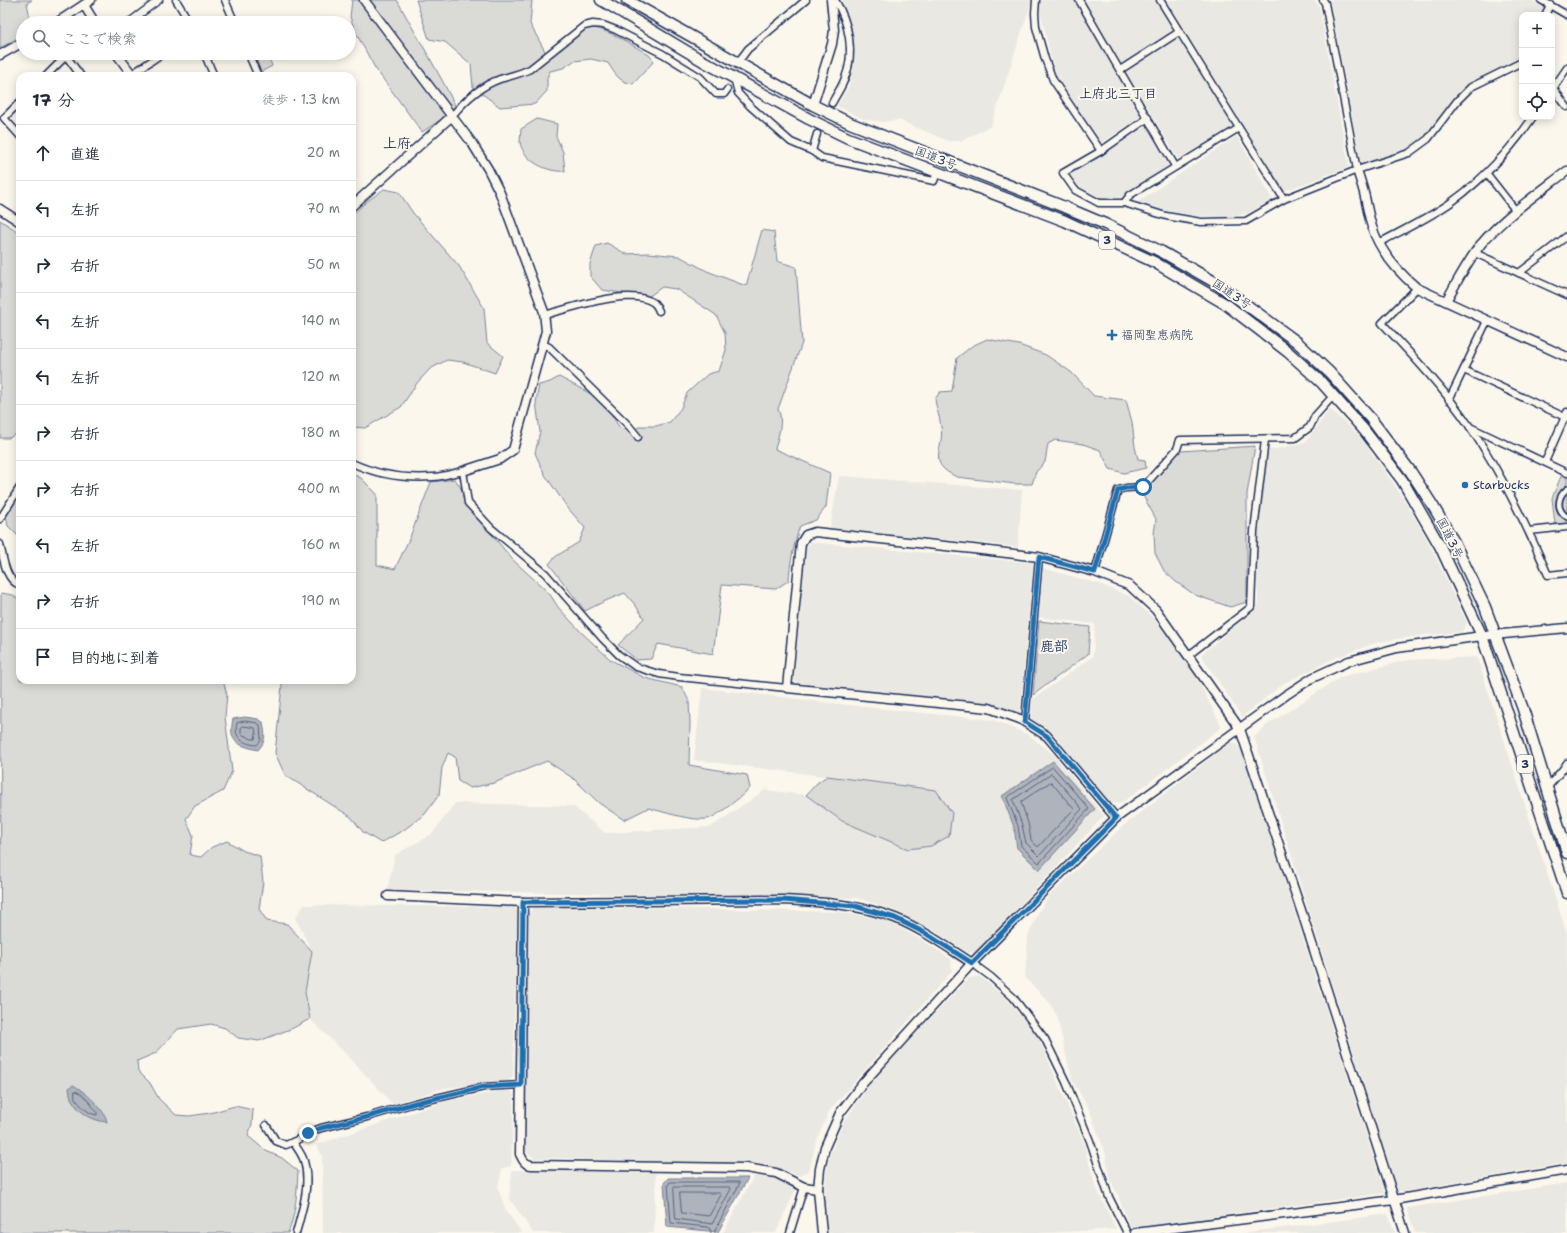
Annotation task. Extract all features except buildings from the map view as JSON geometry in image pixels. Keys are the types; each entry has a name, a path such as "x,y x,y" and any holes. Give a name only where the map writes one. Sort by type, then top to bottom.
{"highway":[{"name":"国道3号","path":"601,0 734,78 809,119 848,138 1064,221 1154,262 1227,304 1288,352 1321,382 1364,430 1402,480 1440,546 1482,636 1567,893"},
{"name":"国道3号","path":"627,0 813,105 850,123 1105,224 1162,252 1218,284 1297,342 1330,373 1371,419 1411,472 1454,542 1485,607 1494,635 1523,709 1546,789 1567,853"}],"street":[{"path":"68,16 91,0"},
{"path":"137,16 159,0"},
{"path":"176,0 186,16"},
{"path":"225,0 232,16"},
{"path":"356,465 364,469 390,476 434,477 463,471 500,459 512,450 546,331 544,315 500,193 488,169 472,143 364,0"},
{"path":"742,57 748,49 806,0"},
{"path":"813,105 832,44 834,30 831,0"},
{"path":"832,103 846,78 850,60 850,39 844,19 835,0"},
{"path":"1036,0 1036,27 1053,80 1101,151"},
{"path":"1079,0 1175,166"},
{"path":"1160,0 1284,199"},
{"path":"1323,0 1325,3 1357,170 1365,195 1372,226 1379,243 1390,262 1417,288 1567,356"},
{"path":"1541,0 1567,15"},
{"path":"1546,12 1550,5"},
{"path":"84,6 90,16"},
{"path":"356,202 452,116 476,91 499,80 520,74 530,69 584,26 593,24 603,25 616,30 663,54 700,77 716,94 724,94 727,90"},
{"path":"1120,70 1179,32"},
{"path":"0,55 16,46"},
{"path":"49,72 60,60"},
{"path":"69,60 78,72"},
{"path":"121,60 131,72"},
{"path":"137,72 153,60"},
{"path":"207,60 211,72"},
{"path":"251,60 256,72"},
{"path":"1148,118 1101,151 1063,173 1075,190 1099,203 1124,203 1166,216 1201,222 1246,221 1284,199 1357,170 1409,153 1428,139 1457,101 1471,87 1519,63"},
{"path":"1555,85 1567,68"},
{"path":"734,78 738,93 750,106 791,142 812,151 822,158 934,181 937,172"},
{"path":"1555,93 1567,108"},
{"path":"16,106 4,118 16,132"},
{"path":"1379,243 1453,201 1487,174 1531,120"},
{"path":"1124,203 1130,196 1175,166 1239,128"},
{"path":"812,151 817,134"},
{"path":"1446,301 1460,274 1475,253 1498,227 1567,171"},
{"path":"1487,174 1516,211"},
{"path":"0,209 16,219"},
{"path":"1519,273 1567,236"},
{"path":"1475,253 1566,294"},
{"path":"1417,288 1382,323 1450,400 1470,427 1505,484 1529,531 1548,575 1567,573"},
{"path":"544,315 601,299 635,298 654,303 659,311"},
{"path":"1450,400 1487,321"},
{"path":"543,344 549,347 619,416 638,437"},
{"path":"1464,370 1566,415 1545,462"},
{"path":"1095,572 1118,490 1143,487 1177,449 1180,440 1265,440 1295,438 1310,427 1315,416 1333,396"},
{"path":"1470,427 1567,473"},
{"path":"1189,655 1251,607 1254,531 1265,440"},
{"path":"463,471 468,504 501,537 545,573 619,655 636,667 659,674 742,685 989,708 1025,722 1047,736 1116,818"},
{"path":"1567,489 1563,493 1559,503 1562,512 1567,517"},
{"path":"0,519 16,493"},
{"path":"1529,531 1567,527"},
{"path":"787,688 801,544 806,535 815,532 1039,557 1095,572 1130,586 1156,610 1240,729 1304,919 1405,1233"},
{"path":"0,544 8,573 16,584"},
{"path":"1025,722 1039,557"},
{"path":"822,1233 818,1189 820,1169 825,1147 840,1113 863,1083 972,963 1116,818 1286,695 1312,678 1348,661 1397,648 1482,636 1567,628"},
{"path":"1546,789 1567,763"},
{"path":"388,896 523,902 783,900 855,906 895,918 925,933 991,977 1013,996 1032,1020 1044,1039 1066,1082 1090,1141 1109,1197 1127,1233"},
{"path":"523,902 520,1154 527,1164 746,1168 776,1173 804,1187 818,1189"},
{"path":"266,1125 276,1141 286,1145 321,1128 415,1103 484,1087 521,1085"},
{"path":"293,1142 305,1162 306,1177 304,1204 296,1233"},
{"path":"1135,1233 1394,1200 1567,1170"},
{"path":"790,1233 804,1187"}],"shaded area":[{"path":"0,0 32,0 27,3 30,16 16,16 16,39 0,48"},
{"path":"352,0 397,0 457,109 422,132 375,68 356,33 356,16 350,16"},
{"path":"416,0 532,0 530,24 546,53 561,50 573,34 583,28 590,27 608,32 649,55 654,61 633,84 624,81 615,74 608,63 591,59 574,61 563,68 550,71 547,78 547,91 535,104 500,107 473,87 471,64 445,42 429,39"},
{"path":"842,0 1032,0 991,126 960,141 948,141 899,120 882,122 864,119 837,106 849,86 855,63 855,43"},
{"path":"1041,0 1074,0 1142,116 1100,144 1055,73 1039,7"},
{"path":"1084,0 1155,0 1233,127 1178,159"},
{"path":"1165,0 1314,0 1319,6 1349,167 1284,191"},
{"path":"1330,0 1531,0 1543,7 1541,12 1519,12 1518,60 1470,83 1454,99 1425,137 1411,148 1380,159 1361,163"},
{"path":"257,60 270,60 272,66 261,72"},
{"path":"537,119 557,124 556,136 563,152 565,171 544,168 531,160 522,149 520,142 521,129"},
{"path":"1146,124 1170,164 1123,197 1101,199 1077,186 1070,174"},
{"path":"1237,136 1272,199 1249,213 1223,217 1191,215 1133,205"},
{"path":"384,189 399,192 413,213 459,266 484,308 487,343 503,356 495,373 463,362 447,360 430,369 417,383 401,407 365,428 356,427 356,211"},
{"path":"0,220 16,230 16,434 9,438 0,438"},
{"path":"762,230 774,232 777,261 796,267 802,343 778,409 780,413 780,423 775,449 830,473 826,507 816,520 800,526 790,566 789,580 776,589 722,585 713,654 658,644 651,659 637,660 618,645 644,618 625,593 585,611 549,564 555,557 579,542 585,528 567,507 545,475 535,453 540,432 536,402 539,385 550,382 559,377 593,395 611,414 620,428 631,431 641,426 656,426 670,422 681,408 687,393 708,374 719,371 726,350 725,333 716,315 676,289 662,287 648,297 602,290 590,276 590,264 596,246 607,243 626,254 648,253 679,256 707,271 746,286"},
{"path":"987,339 1019,345 1046,355 1071,372 1094,396 1126,400 1132,422 1138,459 1145,460 1146,468 1124,473 1110,469 1100,450 1083,444 1055,440 1048,444 1045,462 1036,472 1032,484 1015,484 957,477 947,472 939,461 938,455 942,435 935,399 940,392 952,391 957,358 972,346"},
{"path":"1330,409 1359,435 1396,487 1426,537 1467,623 1462,632 1424,635 1378,642 1335,658 1284,683 1242,717 1201,655 1258,607 1256,517 1260,452 1305,443"},
{"path":"1255,446 1247,494 1247,602 1230,607 1195,595 1176,582 1164,571 1155,553 1154,534 1156,519 1141,492 1166,462 1181,451"},
{"path":"1562,474 1567,477 1567,523 1555,524 1552,498"},
{"path":"356,476 361,478 377,494 377,565 395,569 410,537 431,482 455,479 488,530 513,560 549,593 558,607 581,632 611,660 645,678 682,687 689,701 689,765 747,775 750,788 723,811 711,818 693,819 648,808 624,820 599,803 574,779 547,761 494,783 470,788 458,781 455,757 448,753 442,768 439,795 425,814 405,829 381,843 363,832 351,817 285,775 275,753 282,684 356,684"},
{"path":"839,476 1022,490 1018,547 830,528"},
{"path":"16,495 16,534 8,526 5,510"},
{"path":"811,542 1033,563 1020,714 990,703 797,683 794,680 806,547"},
{"path":"1043,568 1099,584 1129,596 1153,618 1187,659 1222,727 1123,802 1111,804 1053,733 1031,719 1032,700 1093,656 1095,624 1039,617"},
{"path":"1,593 13,595 16,598 16,684 224,684 227,695 225,717 232,771 223,791 195,806 186,819 193,835 190,855 201,857 212,847 227,841 244,851 260,856 263,882 259,909 267,921 287,924 312,951 305,992 310,1019 293,1028 259,1041 238,1038 225,1028 211,1024 178,1029 156,1053 137,1061 138,1071 150,1083 159,1099 176,1115 189,1116 210,1113 235,1106 253,1110 252,1124 248,1136 266,1151 282,1158 298,1171 297,1195 288,1233 0,1233"},
{"path":"1039,621 1090,627 1088,654 1033,695"},
{"path":"1477,657 1567,934 1567,1163 1403,1192 1397,1190 1254,737 1267,725 1341,677 1407,660"},
{"path":"702,688 994,720 1029,735 1053,754 1104,816 976,952 968,953 932,929 898,912 858,898 387,890 395,855 432,834 455,803 573,806 605,833 711,827 765,790 806,795 842,821 936,790 694,760"},
{"path":"1232,741 1242,749 1385,1193 1130,1228 1117,1193 1109,1177 1106,1155 1089,1109 1072,1080 1057,1016 1049,1002 1025,978 1028,936 1039,911 1049,896 1123,826"},
{"path":"827,776 936,790 952,813 949,836 931,846 908,849 842,821 806,795 817,783"},
{"path":"304,905 515,907 517,913 513,1076 509,1081 445,1088 393,1104 350,1058 310,1019 305,992 312,951 295,918"},
{"path":"534,907 839,912 883,919 920,939 951,959 952,971 829,1111 816,1142 809,1170 801,1176 766,1164 534,1158 525,1151 528,913"},
{"path":"979,976 1003,995 1037,1035 1083,1141 1095,1185 1116,1229 1046,1233 828,1233 825,1191 827,1162 843,1123 872,1081 969,978"},
{"path":"509,1090 514,1094 511,1166 502,1168 498,1188 506,1211 522,1233 323,1233 322,1155 316,1145 446,1101"},
{"path":"512,1170 656,1173 654,1233 533,1233 509,1198"},
{"path":"754,1176 778,1179 796,1188 776,1233 723,1233"},
{"path":"1567,1183 1567,1233 1415,1233 1407,1208"},
{"path":"1388,1214 1395,1233 1241,1233"}],"water":[{"path":"245,717 258,719 263,722 265,737 258,750 240,744 233,738 233,719"},
{"path":"1053,761 1095,809 1039,870 1017,848 1014,827 1002,796"},
{"path":"73,1085 88,1096 98,1106 106,1117 107,1122 87,1116 78,1109 70,1096 69,1088"},
{"path":"668,1178 748,1178 718,1232 667,1227 664,1183"}],"tunnel":[{"path":"727,90 740,61"},
{"path":"817,134 832,103"}],"place":[{"name":"福岡聖恵病院","path":"1112,335"},
{"name":"Starbucks","path":"1465,485"}],"district":[{"name":"上府北三丁目","path":"1118,93"},
{"name":"上府","path":"397,143"},
{"name":"鹿部","path":"1054,646"}],"route":[{"path":"308,1133 321,1128 415,1103 484,1087 521,1085 523,902 783,900 855,906 895,918 925,933 972,963 1116,818 1047,736 1025,722 1039,557 1095,572 1118,490 1143,487"}]}
